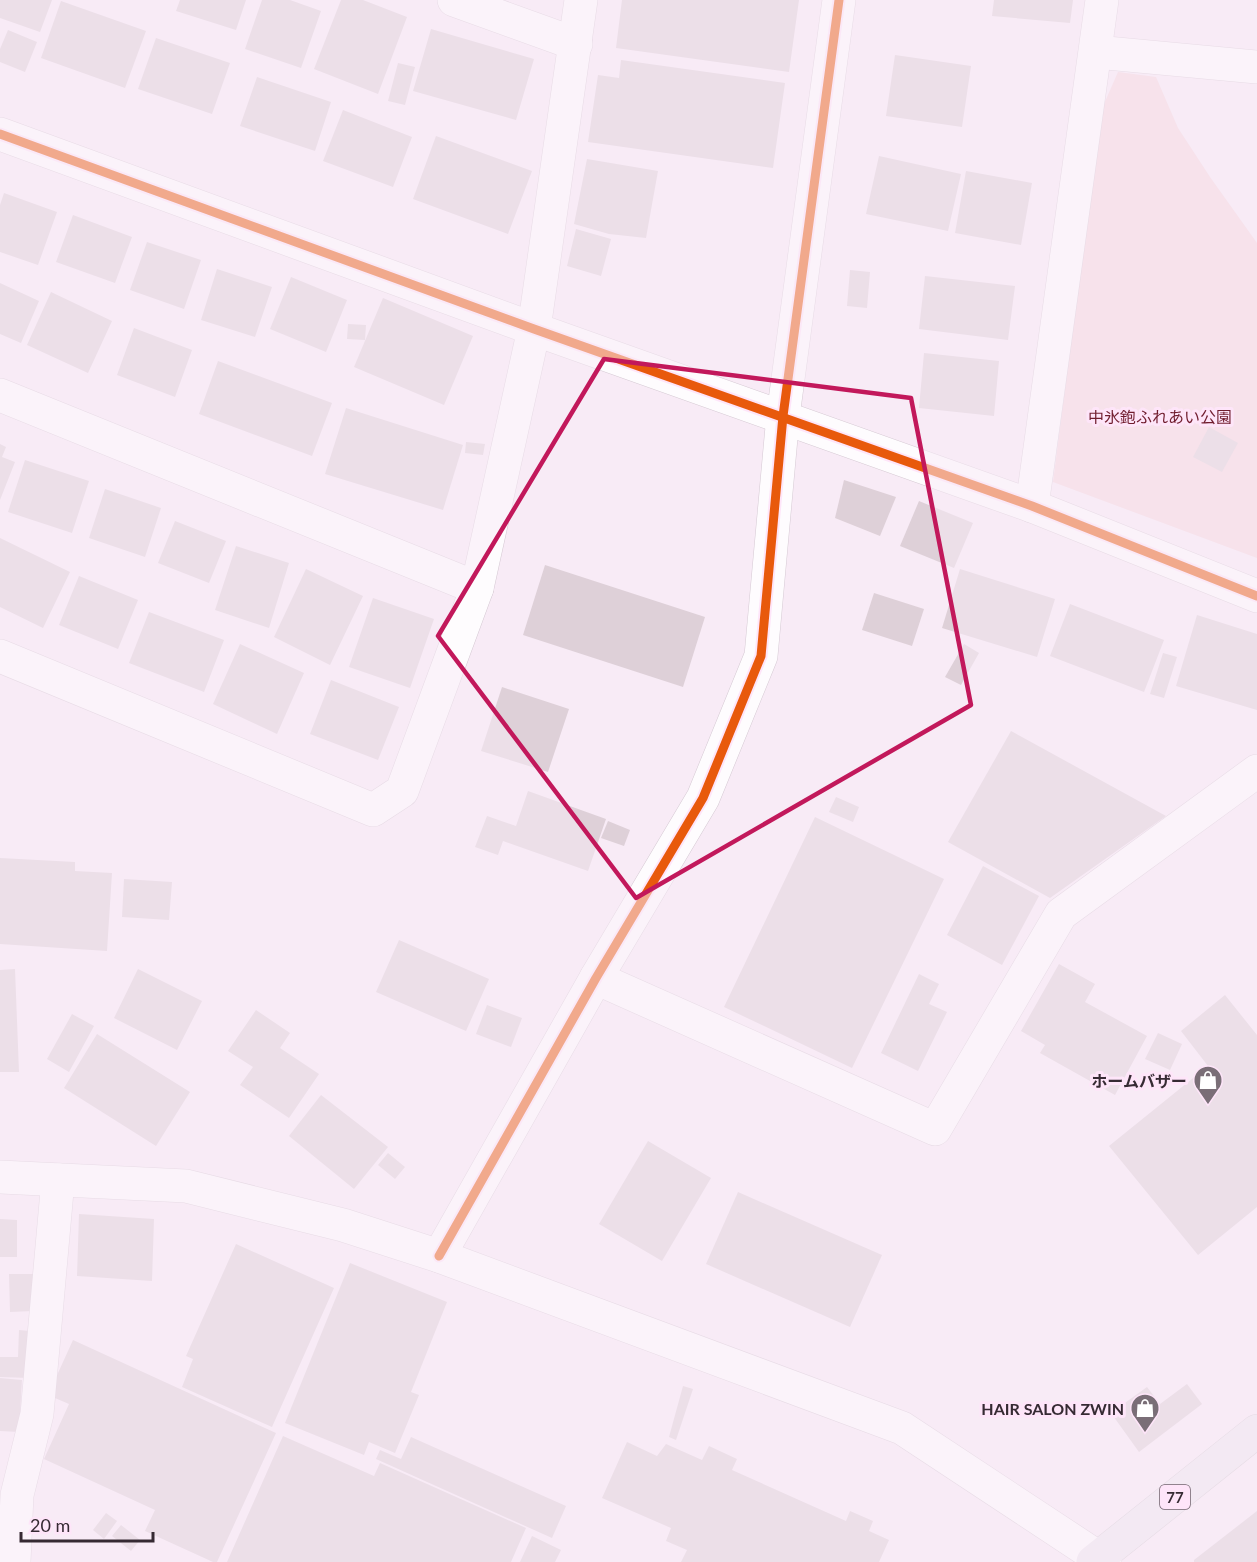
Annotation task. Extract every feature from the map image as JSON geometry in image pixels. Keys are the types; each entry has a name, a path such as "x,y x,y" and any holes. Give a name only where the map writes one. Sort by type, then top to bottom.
{"main road":[{"name":"77","path":"1099,1560 1257,1431"}],"street":[{"path":"454,0 576,44"},
{"path":"0,656 373,810 402,791 477,588 534,329 581,0"},
{"path":"439,1256 596,978 704,798 761,656 783,416 839,0"},
{"path":"1032,506 1102,0"},
{"path":"1096,52 1257,67"},
{"path":"0,134 534,329 1032,506 1257,597"},
{"path":"0,395 477,588"},
{"path":"596,978 935,1129 1061,914 1257,771"},
{"path":"0,1177 186,1186 343,1225 439,1256 902,1428 1099,1560"},
{"path":"14,1562 17,1495 37,1414 58,1180"}],"highlighted area":[{"path":"604,359 911,398 971,705 636,898 438,636"}],"green space":[{"name":"中氷鉋ふれあい公園","path":"1118,72 1156,77 1178,128 1257,243 1257,558 1053,482 1101,111"}],"building":[{"path":"0,0 52,0 40,32 0,18"},
{"path":"180,0 246,0 236,30 176,11"},
{"path":"262,0 290,0 321,11 301,68 245,49"},
{"path":"341,0 363,0 407,17 378,94 314,69"},
{"path":"622,0 799,0 789,72 616,48"},
{"path":"994,0 1073,0 1070,23 992,16"},
{"path":"61,1 146,31 125,88 41,58"},
{"path":"431,29 534,59 516,120 413,91"},
{"path":"8,30 37,42 25,72 0,62 0,49"},
{"path":"156,38 230,63 212,114 138,89"},
{"path":"895,55 971,66 962,127 886,116"},
{"path":"621,60 785,83 773,168 588,142 598,75 619,78"},
{"path":"398,63 415,67 405,105 388,101"},
{"path":"257,77 331,102 315,151 240,126"},
{"path":"343,110 412,137 393,187 323,161"},
{"path":"436,136 532,171 508,234 413,199"},
{"path":"879,156 961,174 948,231 866,214"},
{"path":"587,159 658,171 646,238 609,234 574,224"},
{"path":"966,171 1032,183 1021,245 955,233"},
{"path":"4,193 57,212 38,265 0,252 0,205"},
{"path":"73,215 132,237 115,283 56,262"},
{"path":"576,229 611,239 601,276 567,266"},
{"path":"147,242 201,260 184,309 130,290"},
{"path":"217,269 272,287 255,337 201,320"},
{"path":"850,270 870,272 867,308 847,306"},
{"path":"925,276 1015,286 1008,340 919,329"},
{"path":"291,277 347,300 326,352 270,329"},
{"path":"0,283 39,301 21,343 0,334"},
{"path":"51,292 112,321 88,373 27,345"},
{"path":"383,298 473,336 444,405 354,367"},
{"path":"348,324 366,325 365,340 347,339"},
{"path":"134,328 192,350 175,397 117,375"},
{"path":"924,353 999,361 994,416 919,408"},
{"path":"218,361 332,403 312,456 199,414"},
{"path":"346,408 463,445 443,510 325,474"},
{"path":"1209,427 1238,443 1222,472 1193,457"},
{"path":"466,442 485,444 483,455 465,453"},
{"path":"0,444 6,447 2,457 15,462 0,500"},
{"path":"25,460 89,481 72,533 8,512"},
{"path":"844,480 896,497 880,536 835,518"},
{"path":"105,489 161,508 145,557 89,538"},
{"path":"919,501 973,523 954,568 900,546"},
{"path":"175,521 226,541 209,583 158,563"},
{"path":"0,538 70,572 43,628 0,607"},
{"path":"236,546 289,563 269,628 215,610"},
{"path":"545,565 705,617 683,687 523,635"},
{"path":"306,569 363,596 330,665 274,637"},
{"path":"960,569 1055,599 1037,657 942,628"},
{"path":"79,576 138,600 118,649 59,625"},
{"path":"874,593 924,609 912,646 862,630"},
{"path":"373,598 434,619 410,688 349,667"},
{"path":"1070,604 1164,640 1144,692 1050,656"},
{"path":"149,612 224,640 204,692 129,663"},
{"path":"1197,615 1257,634 1257,710 1176,686"},
{"path":"240,644 304,673 277,734 213,704"},
{"path":"964,644 979,653 961,685 945,677"},
{"path":"1163,653 1177,657 1164,698 1150,694"},
{"path":"331,680 399,707 378,760 310,734"},
{"path":"502,687 569,709 548,772 481,751"},
{"path":"1011,731 1166,816 1050,898 948,842"},
{"path":"528,791 606,819 588,871 503,841 498,855 475,847 487,816 516,826"},
{"path":"836,797 859,807 853,822 829,812"},
{"path":"815,817 944,879 852,1068 724,1007"},
{"path":"608,821 630,830 624,846 601,838"},
{"path":"0,858 75,862 75,871 112,873 107,951 0,944"},
{"path":"983,866 1039,896 1002,965 947,935"},
{"path":"124,879 172,882 169,920 122,917"},
{"path":"399,940 489,979 466,1031 376,992"},
{"path":"1059,964 1095,984 1085,1002 1147,1036 1115,1095 1040,1053 1045,1045 1021,1031"},
{"path":"15,969 19,1072 0,1072 0,970"},
{"path":"138,969 202,1001 177,1050 114,1018"},
{"path":"919,974 939,984 929,1004 947,1012 918,1071 881,1053"},
{"name":"ホームバザー","path":"1225,995 1257,1035 1257,1207 1198,1255 1109,1146 1208,1066 1181,1031"},
{"path":"487,1005 522,1018 511,1047 476,1034"},
{"path":"256,1010 290,1033 280,1048 319,1074 289,1118 240,1085 253,1067 228,1051"},
{"path":"72,1014 94,1026 69,1072 47,1059"},
{"path":"1158,1033 1182,1044 1170,1070 1145,1059"},
{"path":"97,1034 190,1092 156,1146 64,1088"},
{"path":"321,1095 388,1147 354,1189 289,1136"},
{"path":"648,1141 711,1178 662,1261 599,1224"},
{"path":"388,1153 405,1167 395,1179 378,1165"},
{"path":"738,1192 882,1255 850,1327 706,1264"},
{"path":"79,1214 154,1219 152,1281 77,1276"},
{"path":"0,1219 17,1220 17,1257 0,1257"},
{"path":"236,1244 334,1288 272,1427 182,1387 193,1359 186,1356"},
{"path":"350,1263 447,1302 411,1392 419,1395 395,1453 369,1442 364,1455 285,1423"},
{"path":"9,1274 33,1274 33,1311 10,1312"},
{"path":"19,1330 30,1331 29,1378 0,1377 0,1357 18,1357"},
{"path":"73,1340 276,1433 217,1562 145,1531 155,1510 44,1459 69,1404 48,1395"},
{"path":"0,1378 22,1380 19,1432 0,1431"},
{"name":"HAIR SALON ZWIN","path":"1187,1384 1202,1404 1139,1452 1111,1413 1147,1387 1160,1404"},
{"path":"683,1386 693,1389 676,1440 669,1437"},
{"path":"283,1436 374,1476 380,1463 526,1528 511,1562 227,1562"},
{"path":"411,1437 566,1506 552,1538 376,1459 380,1450 401,1459"},
{"path":"627,1442 657,1456 666,1444 702,1460 709,1446 737,1459 732,1470 846,1521 850,1511 873,1521 869,1531 889,1540 879,1562 681,1562 687,1550 666,1541 671,1528 602,1498"},
{"path":"1257,1511 1257,1562 1194,1562 1194,1560"},
{"path":"106,1513 117,1521 104,1539 93,1530"},
{"path":"121,1525 140,1540 131,1551 112,1536"},
{"path":"532,1536 561,1550 555,1562 520,1562"}],"cycle path":[{"path":"439,1256 596,978 703,798 761,656 783,416 839,0"},
{"path":"0,134 534,329 1032,506 1257,596"}],"place":[{"name":"ホームバザー","path":"1208,1106"},
{"name":"HAIR SALON ZWIN","path":"1145,1434"}]}
